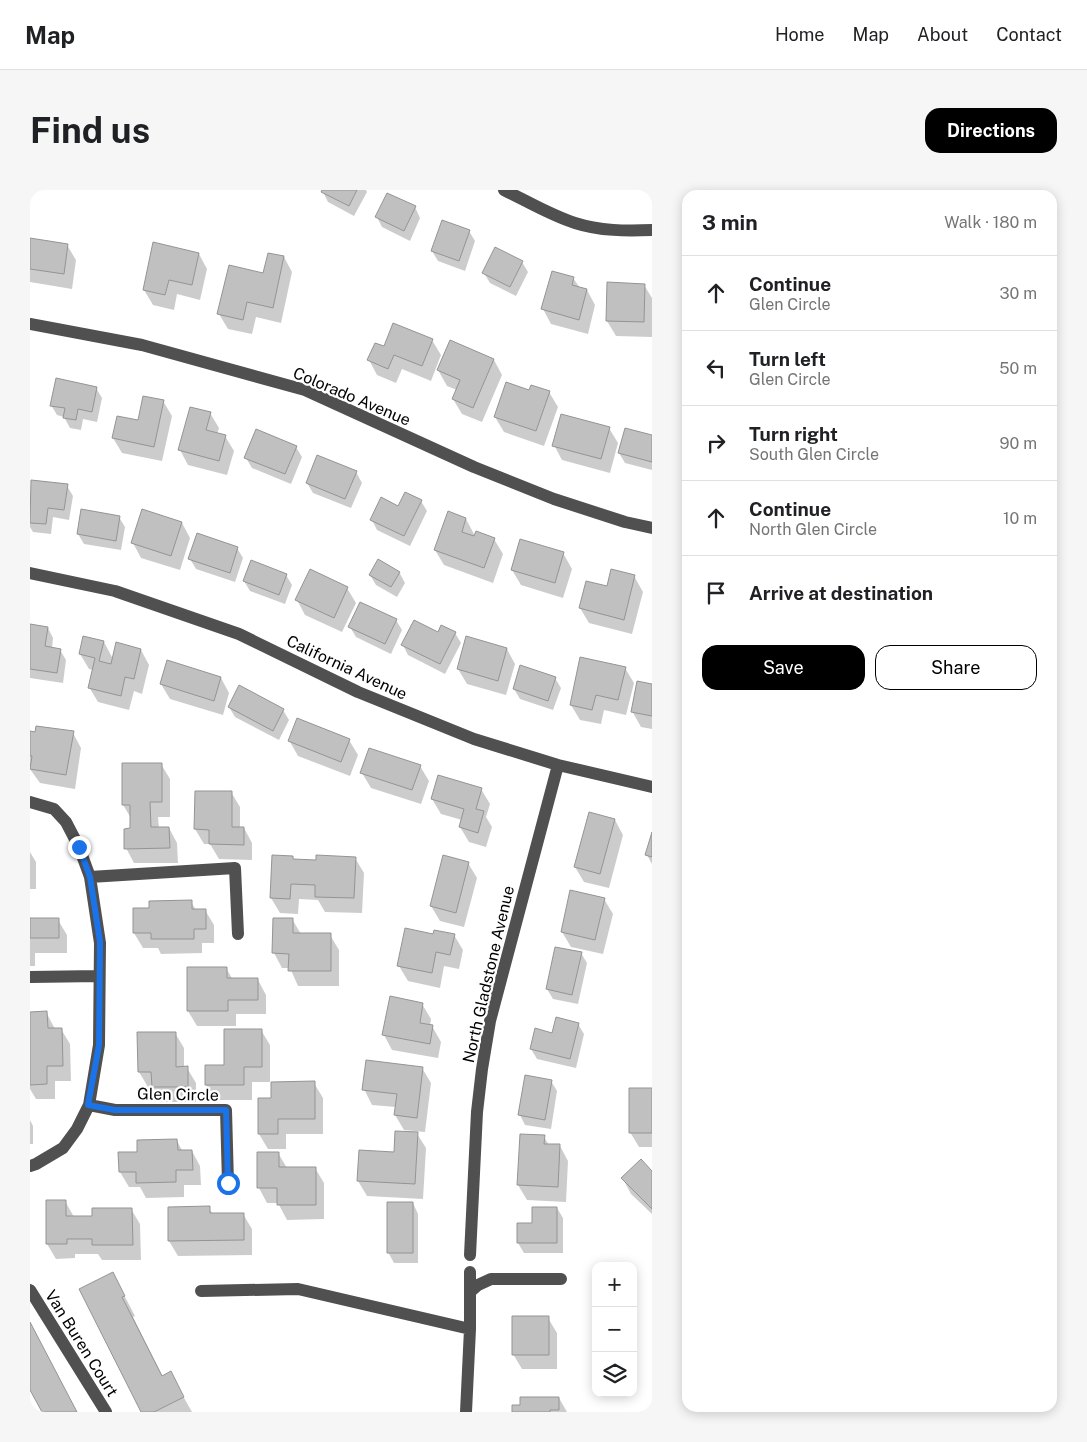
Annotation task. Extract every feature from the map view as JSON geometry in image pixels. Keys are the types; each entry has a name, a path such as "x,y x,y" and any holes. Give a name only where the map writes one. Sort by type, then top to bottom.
{"street":[{"path":"504,190 574,223 593,228 621,231 652,230"},
{"name":"Colorado Avenue","path":"30,324 142,345 305,390 474,467 554,498 625,522 652,528"},
{"name":"California Avenue","path":"30,572 115,591 239,634 358,692 474,739 558,765 652,787"},
{"name":"North Gladstone Avenue","path":"470,1255 477,1112 490,1021 558,765"},
{"path":"30,802 54,810 66,822 79,847 90,877 100,942 99,1045 88,1105 78,1129 63,1148 30,1166"},
{"path":"90,877 235,868 238,934"},
{"path":"30,977 99,976"},
{"name":"Glen Circle","path":"88,1105 115,1110 226,1110 228,1183"},
{"path":"466,1412 470,1329 470,1272"},
{"path":"470,1292 478,1285 491,1279 562,1279"},
{"path":"201,1291 298,1289 470,1329"},
{"name":"Van Buren Court","path":"30,1290 106,1412"}],"building":[{"path":"322,190 357,190 349,206 321,192"},
{"path":"387,193 416,206 404,231 375,217"},
{"path":"442,220 470,230 459,261 431,251"},
{"path":"30,238 68,244 64,274 30,269"},
{"path":"153,242 199,253 192,285 169,280 165,295 143,290"},
{"path":"495,247 523,261 510,287 482,273"},
{"path":"268,253 284,256 273,308 247,302 243,320 217,314 229,265 263,273"},
{"path":"552,271 574,277 572,285 587,289 579,320 541,309"},
{"path":"607,282 645,284 644,322 606,321"},
{"path":"393,323 433,339 422,366 394,355 388,369 367,360 375,343 384,346"},
{"path":"450,340 494,359 473,408 452,399 460,380 437,370"},
{"path":"56,378 97,387 92,412 78,409 76,420 63,418 65,408 50,406"},
{"path":"506,382 529,390 531,385 550,391 536,431 494,417"},
{"path":"143,396 164,400 154,447 112,438 117,416 138,420"},
{"path":"190,407 211,412 206,430 226,435 219,461 178,450"},
{"path":"561,414 610,427 601,459 552,446"},
{"path":"625,428 652,435 652,462 618,453"},
{"path":"256,429 297,446 285,474 244,458"},
{"path":"317,455 357,471 345,499 306,483"},
{"path":"31,480 68,484 64,510 48,508 46,524 30,523"},
{"path":"405,492 422,500 404,536 370,520 381,497 398,506"},
{"path":"81,509 120,516 116,541 77,534"},
{"path":"142,509 182,522 171,556 131,543"},
{"path":"448,511 466,518 462,532 474,536 476,531 495,538 484,568 434,550"},
{"path":"197,533 238,547 230,573 188,559"},
{"path":"520,539 564,552 555,583 511,570"},
{"path":"378,559 400,572 391,587 369,575"},
{"path":"251,560 287,574 279,595 243,581"},
{"path":"310,569 348,587 334,618 295,600"},
{"path":"611,569 635,575 624,620 579,608 586,581 607,586"},
{"path":"360,602 397,619 385,644 348,627"},
{"path":"414,620 438,632 441,625 456,632 440,664 401,645"},
{"path":"30,624 48,627 45,646 61,649 57,673 30,669"},
{"path":"83,636 104,641 99,661 111,664 116,642 141,649 134,679 125,677 121,696 88,688 95,658 79,654"},
{"path":"466,636 507,648 498,681 457,669"},
{"path":"580,657 626,667 618,700 596,695 592,710 570,705"},
{"path":"167,660 221,677 214,701 160,684"},
{"path":"520,665 556,677 548,701 513,689"},
{"path":"637,681 652,684 652,716 631,712"},
{"path":"239,685 284,709 273,731 228,707"},
{"path":"297,718 350,739 341,762 288,741"},
{"path":"36,726 74,731 66,775 30,769 32,756 30,756 30,731 35,732"},
{"path":"369,748 421,765 412,790 360,773"},
{"path":"122,763 162,763 162,802 150,802 151,827 169,827 170,848 124,849 124,829 130,828 130,805 122,805"},
{"path":"438,775 482,788 476,809 484,811 478,833 459,827 464,809 431,799"},
{"path":"195,791 232,791 232,827 244,827 244,845 209,844 209,830 194,829"},
{"path":"589,812 615,819 600,874 574,867"},
{"path":"652,832 652,857 645,855"},
{"path":"272,855 293,856 293,859 316,860 316,855 356,857 354,898 315,897 315,885 291,884 290,899 270,898"},
{"path":"443,855 469,862 456,913 430,906"},
{"path":"570,890 605,898 595,940 561,932"},
{"path":"192,900 192,909 206,909 206,929 194,929 194,939 151,939 151,933 133,933 133,908 149,908 149,901"},
{"path":"30,918 59,918 59,938 30,938"},
{"path":"273,918 293,918 293,933 331,933 331,971 288,971 289,954 272,953"},
{"path":"405,928 433,934 434,930 455,934 450,955 436,952 432,973 397,966"},
{"path":"555,947 582,952 572,995 546,989"},
{"path":"187,967 227,967 227,978 258,978 258,1000 228,1000 228,1011 187,1011"},
{"path":"390,996 423,1003 420,1023 433,1025 430,1044 382,1035"},
{"path":"47,1011 48,1028 62,1028 63,1066 47,1066 47,1084 30,1085 30,1012"},
{"path":"556,1017 579,1023 570,1059 530,1049 535,1028 552,1033"},
{"path":"224,1029 262,1029 262,1067 244,1067 244,1085 205,1085 205,1065 224,1065"},
{"path":"137,1032 176,1032 176,1067 188,1066 188,1087 152,1087 151,1072 138,1072"},
{"path":"366,1060 423,1067 417,1118 394,1115 397,1094 362,1090"},
{"path":"525,1075 552,1080 545,1120 518,1115"},
{"path":"315,1081 315,1119 278,1119 278,1134 258,1134 258,1098 271,1098 271,1082"},
{"path":"629,1088 652,1088 652,1133 629,1133"},
{"path":"395,1131 418,1132 415,1184 357,1181 359,1150 394,1152"},
{"path":"520,1134 545,1135 544,1144 560,1144 558,1187 517,1185"},
{"path":"177,1139 178,1150 192,1150 193,1170 176,1170 176,1182 136,1183 136,1172 119,1172 118,1152 137,1152 137,1140"},
{"path":"257,1152 279,1152 279,1167 316,1167 316,1205 277,1205 277,1188 257,1188"},
{"path":"641,1159 652,1171 652,1209 621,1178"},
{"path":"46,1200 66,1200 66,1216 92,1216 92,1208 132,1208 133,1245 92,1245 92,1239 67,1239 67,1244 46,1244"},
{"path":"387,1202 413,1202 413,1253 387,1253"},
{"path":"210,1206 210,1213 244,1213 244,1240 168,1241 168,1207"},
{"path":"532,1207 557,1207 557,1243 517,1243 517,1223 532,1223"},
{"path":"113,1272 125,1296 122,1297 162,1376 171,1371 184,1397 154,1412 141,1412 79,1289"},
{"path":"512,1316 549,1316 549,1355 512,1355"},
{"path":"30,1322 77,1412 42,1412 30,1390"},
{"path":"520,1397 559,1397 559,1410 550,1410 550,1412 512,1412 512,1405 520,1405"}],"route":[{"path":"79,847 90,877 100,942 99,1045 88,1105 115,1110 226,1110 228,1183"}]}
